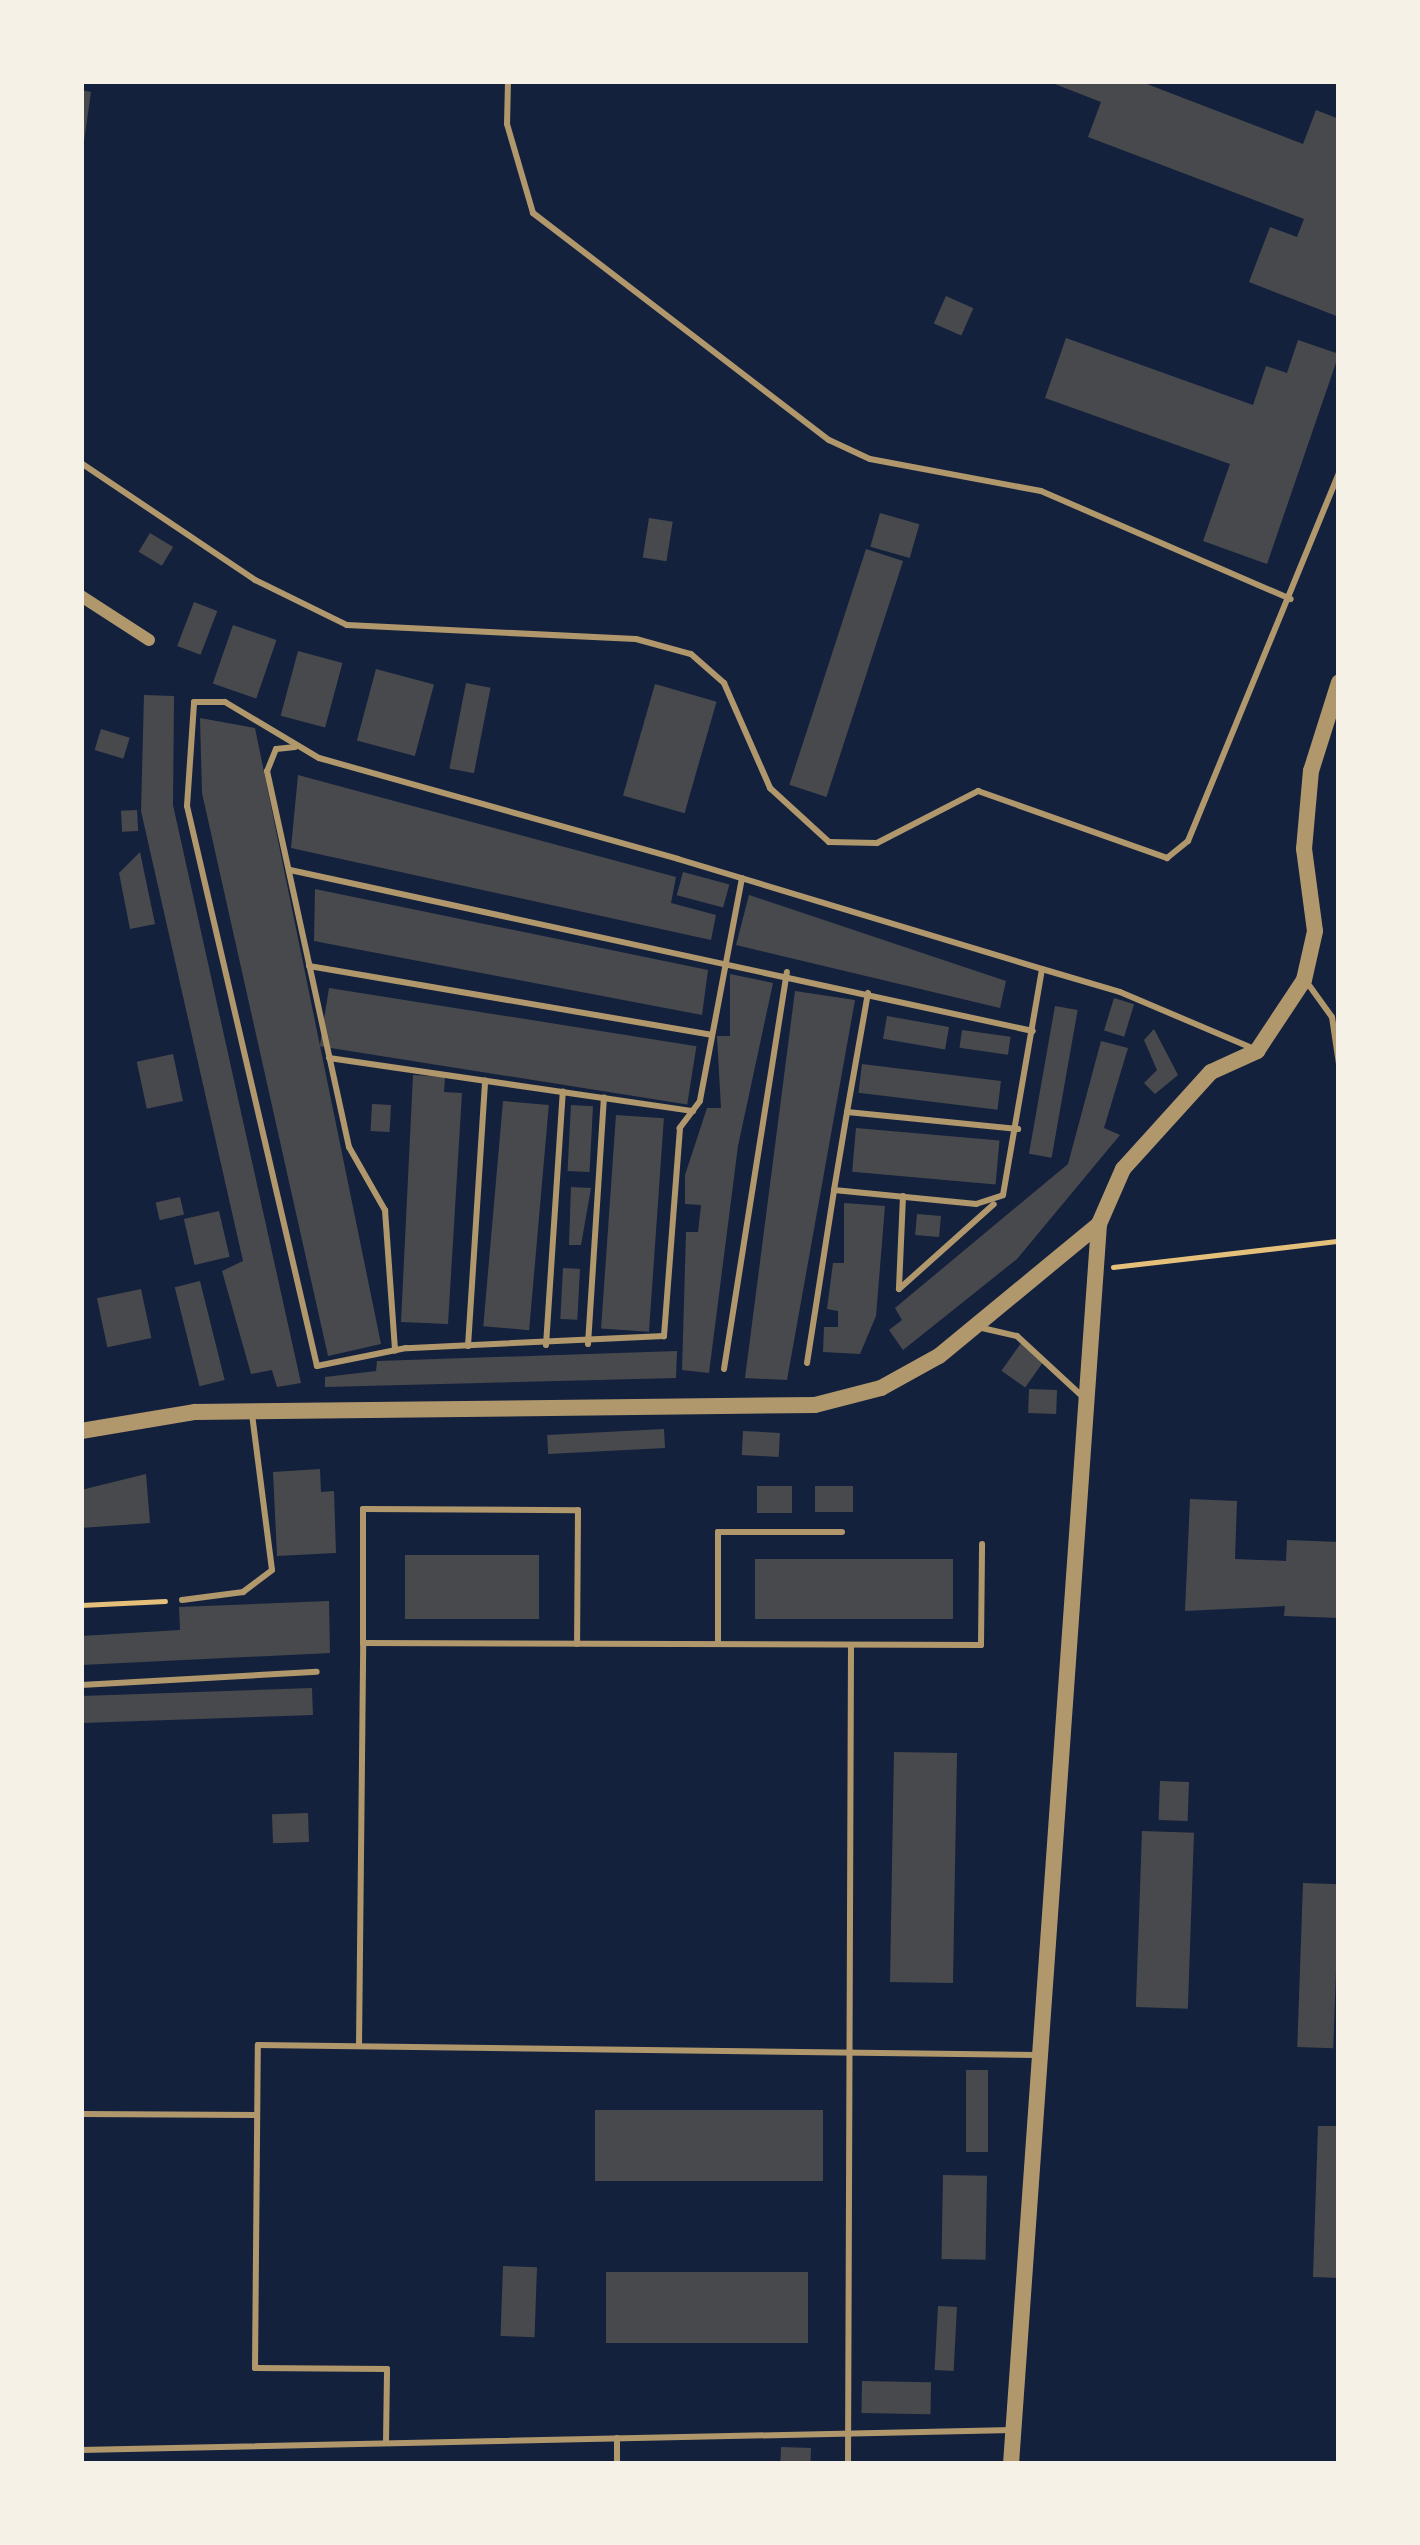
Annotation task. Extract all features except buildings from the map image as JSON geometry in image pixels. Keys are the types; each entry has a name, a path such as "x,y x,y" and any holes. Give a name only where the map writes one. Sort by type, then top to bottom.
{"street":[{"path":"81,596 148,640"},
{"path":"1011,2464 1099,1224 1124,1169 1211,1072 1257,1051 1304,980 1315,931 1304,849 1312,771 1339,682"},
{"path":"81,1431 252,1410 815,1405 881,1388 978,1327 1099,1224"}],"lane":[{"path":"508,81 507,124 533,213 829,440 870,459 1041,491 1291,599"},
{"path":"81,463 255,580 347,625 636,639 691,654 724,683 787,809 855,848 978,791 1155,858 1177,855 1291,599 1339,473"},
{"path":"742,878 693,1111 679,1137 664,1336 588,1344 395,1351 332,1368 313,1358 187,806 194,702 225,702 298,747 742,878 1042,969 1257,1051"},
{"path":"298,747 276,749 267,771 349,1147 385,1210 395,1351"},
{"path":"290,870 722,956 1033,1031"},
{"path":"309,966 711,1035"},
{"path":"903,1196 899,1289 1003,1195 1018,1130 1042,969"},
{"path":"724,1370 787,973"},
{"path":"1304,980 1332,1017 1339,1064"},
{"path":"807,1363 868,993"},
{"path":"328,1058 693,1111"},
{"path":"468,1346 485,1081"},
{"path":"547,1345 563,1092"},
{"path":"588,1344 604,1098"},
{"path":"847,1112 1018,1130"},
{"path":"834,1190 976,1204 1003,1195"},
{"path":"978,1327 1017,1336 1086,1401"},
{"path":"182,1600 243,1592 272,1570 252,1410"},
{"path":"359,2046 363,1509 578,1510 577,1644"},
{"path":"718,1644 718,1532 842,1532"},
{"path":"363,1643 981,1645 982,1544"},
{"path":"848,2464 851,1645"},
{"path":"81,1684 316,1672"},
{"path":"386,2443 387,2369 255,2368 258,2045 1040,2056"},
{"path":"81,2114 257,2115"},
{"path":"81,2450 848,2428 1014,2430"},
{"path":"617,2438 617,2464"}],"path":[{"path":"1096,1269 1339,1241"},
{"path":"81,1605 182,1600"}]}
